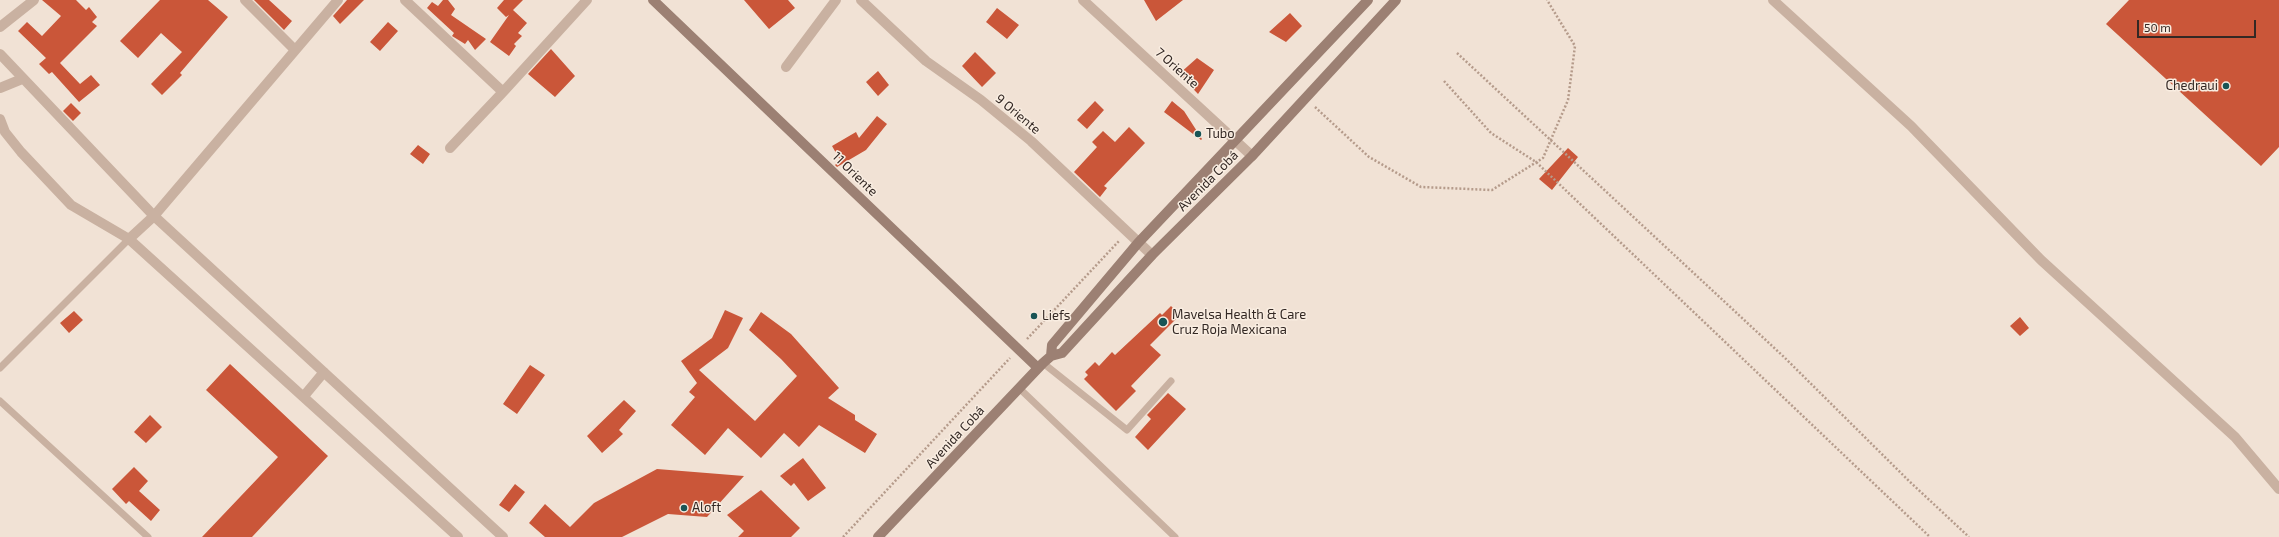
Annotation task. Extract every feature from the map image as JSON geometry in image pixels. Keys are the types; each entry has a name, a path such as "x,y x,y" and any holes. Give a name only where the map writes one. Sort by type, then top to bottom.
{"main road":[{"name":"11 Oriente","path":"654,0 1018,349 1044,362"},
{"name":"Avenida Cobá","path":"878,537 1044,362 1052,345 1138,243 1237,141 1368,0"},
{"name":"Avenida Cobá","path":"1044,362 1062,353 1152,255 1252,156 1396,0"}],"street":[{"path":"0,27 34,0"},
{"path":"244,0 295,50"},
{"path":"129,239 154,216 338,0"},
{"path":"406,0 503,92"},
{"path":"450,148 587,0"},
{"path":"786,67 836,0"},
{"name":"9 Oriente","path":"861,0 926,61 981,100 1031,141 1152,255"},
{"name":"7 Oriente","path":"1084,0 1252,156"},
{"path":"1773,0 1911,126 2041,260 2235,437 2279,489"},
{"path":"0,54 22,79 154,216 503,537"},
{"path":"0,88 22,79"},
{"path":"0,119 5,132 21,152 71,205 129,239 458,537"},
{"path":"304,396 324,372"}],"lane":[{"path":"0,368 129,239"},
{"path":"1044,362 1127,430 1171,381"},
{"path":"1019,388 1175,537"},
{"path":"0,401 148,537"}],"path":[{"path":"1305,98 1369,157 1421,187 1492,190 1543,158 1568,100 1575,46 1547,0"},
{"path":"1457,53 1552,139 1576,166 1784,357 1909,481 1969,537"},
{"path":"1444,81 1491,133 1536,162 1930,537"},
{"path":"843,537 1127,233"}],"building":[{"path":"42,0 76,0 86,10 89,7 97,17 92,22 97,26 60,63 80,84 91,75 100,85 79,102 52,72 49,74 39,64 46,58 18,31 27,22 42,36 61,16"},
{"path":"160,0 208,0 228,17 180,73 182,75 162,95 151,84 182,52 161,33 138,58 120,41"},
{"path":"254,0 269,0 292,21 284,30"},
{"path":"347,0 364,0 340,24 333,16"},
{"path":"443,0 448,0 455,9 451,15 486,39 475,50 468,40 465,44 452,36 454,33 427,8 432,2 438,6"},
{"path":"504,0 523,0 513,10 527,23 518,33 522,36 514,44 516,46 509,56 490,42 509,15 506,17 497,8"},
{"path":"744,0 788,0 795,8 769,29"},
{"path":"1144,0 1183,0 1156,21"},
{"name":"Chedraui","path":"2129,0 2279,0 2279,147 2261,166 2106,24"},
{"path":"997,8 1019,25 1007,39 986,22"},
{"path":"1290,13 1302,26 1286,42 1269,32"},
{"path":"388,22 398,31 380,51 370,42"},
{"path":"551,49 575,76 555,97 528,74"},
{"path":"975,52 996,73 982,87 962,66"},
{"path":"1197,58 1214,70 1198,94 1179,74"},
{"path":"878,71 889,85 878,96 866,82"},
{"path":"1095,101 1104,110 1087,129 1077,120"},
{"path":"1172,101 1184,111 1202,139 1201,140 1164,112"},
{"path":"71,103 81,113 73,121 63,111"},
{"path":"877,116 887,124 866,150 837,167 835,165 840,160 832,146 856,132 859,138"},
{"path":"1129,127 1145,143 1104,186 1107,188 1100,197 1074,172 1097,147 1092,142 1103,131 1115,142"},
{"path":"418,145 430,154 423,164 410,154"},
{"path":"1568,148 1578,157 1552,190 1539,179"},
{"path":"1171,306 1180,315 1150,345 1161,355 1131,386 1136,391 1116,411 1084,379 1088,375 1085,372 1095,362 1099,366 1112,352 1115,355 1160,313 1162,315"},
{"path":"725,310 743,318 728,348 699,370 755,421 797,376 781,359 749,330 761,312 791,334 839,388 828,398 855,415 855,420 877,434 865,453 819,425 799,447 784,433 761,458 728,428 705,455 671,425 695,397 689,392 697,383 681,361 712,338"},
{"path":"74,311 83,320 69,333 60,323"},
{"path":"2020,317 2029,328 2020,336 2010,326"},
{"path":"230,364 328,456 252,537 202,537 278,457 206,390"},
{"path":"530,365 545,375 517,414 503,404"},
{"path":"1168,393 1186,409 1148,450 1135,437 1151,419 1147,415"},
{"path":"624,400 636,411 619,430 623,434 602,453 587,436"},
{"path":"150,415 162,427 146,443 134,432"},
{"path":"803,458 826,488 808,501 794,483 791,486 780,476"},
{"path":"134,467 148,481 139,491 160,510 151,521 129,501 126,504 112,489"},
{"name":"Aloft","path":"657,469 744,476 707,517 668,514 622,537 545,537 529,523 545,504 570,527 594,503"},
{"path":"515,484 525,492 509,512 499,505"},
{"path":"761,490 800,528 791,537 738,537 744,531 727,515"}],"place":[{"name":"Chedraui","path":"2226,86"},
{"name":"Tubo","path":"1198,134"},
{"name":"Liefs","path":"1034,316"},
{"name":"Mavelsa Health & Care Cruz Roja Mexicana","path":"1163,322"},
{"name":"Aloft","path":"684,508"}]}
